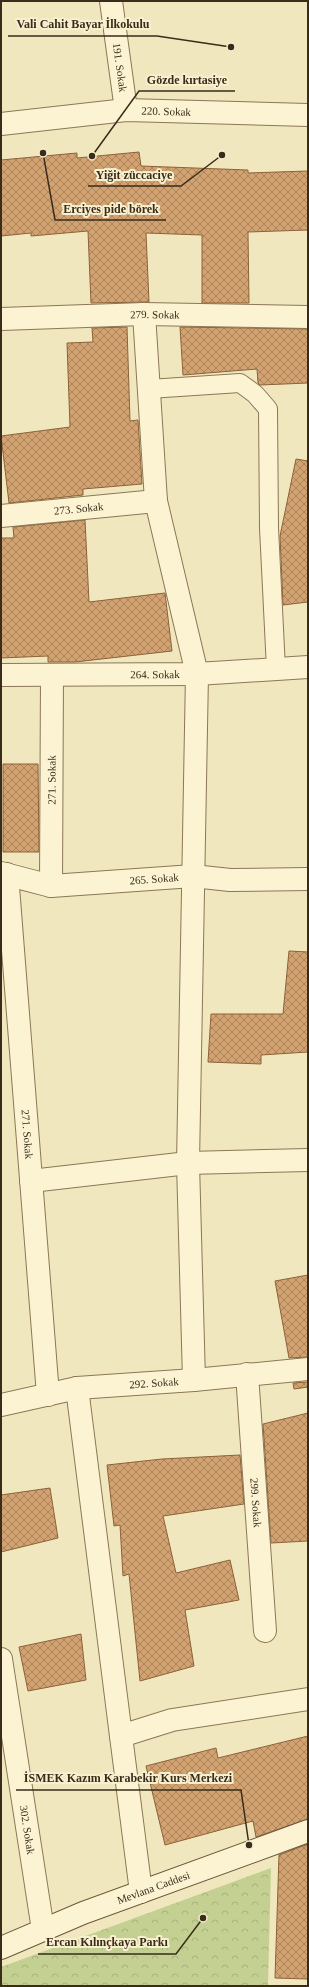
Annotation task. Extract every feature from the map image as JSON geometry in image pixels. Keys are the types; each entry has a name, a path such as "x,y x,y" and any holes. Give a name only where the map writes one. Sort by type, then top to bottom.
{"street":[{"name":"191. Sokak","path":"111,1 126,110"},
{"name":"220. Sokak","path":"1,124 126,110 308,115"},
{"name":"279. Sokak","path":"1,319 144,314 308,317"},
{"path":"144,314 156,501 197,674 188,1163 194,1380"},
{"name":"273. Sokak","path":"1,516 156,501"},
{"name":"264. Sokak","path":"1,675 197,674 308,668"},
{"name":"271. Sokak","path":"51,886 52,675"},
{"name":"271. Sokak","path":"4,873 48,1395"},
{"name":"265. Sokak","path":"4,873 51,886 193,876 230,880 308,879"},
{"path":"31,1181 188,1163 308,1160"},
{"name":"292. Sokak","path":"1,1405 77,1388 194,1380 308,1369"},
{"name":"299. Sokak","path":"247,1374 265,1631"},
{"path":"77,1388 141,1892"},
{"name":"302. Sokak","path":"1,1659 4,1693 43,1930"},
{"path":"121,1736 172,1720 308,1699"},
{"name":"Mevlana Caddesi","path":"1,1948 83,1913 308,1831"}],"lane":[{"path":"149,389 240,383 255,394 268,408 269,528 276,669"}],"green space":[{"path":"271,1868 268,1986 1,1986 1,1967"}],"building":[{"path":"139,152 141,166 248,170 248,173 308,171 308,230 248,232 249,303 202,303 202,235 146,233 149,302 91,303 88,231 31,236 31,233 1,236 1,160 77,153 77,158"},
{"path":"127,327 130,421 138,420 142,484 83,489 83,495 9,503 1,436 70,427 67,343 93,342 92,328"},
{"path":"180,327 308,329 308,383 260,385 258,383 257,369 183,375"},
{"path":"296,459 308,461 308,602 283,605 280,536"},
{"path":"85,520 89,602 165,593 172,651 75,662 48,662 48,656 1,658 1,538 14,538 13,527"},
{"path":"3,764 38,764 39,852 3,852"},
{"path":"289,951 308,952 308,1052 261,1055 261,1064 208,1062 211,1014 283,1014"},
{"path":"308,1275 308,1357 289,1358 275,1281"},
{"path":"308,1382 308,1387 294,1389 293,1383"},
{"path":"308,1413 308,1541 271,1543 263,1424"},
{"path":"240,1455 244,1504 163,1516 176,1573 230,1560 239,1600 185,1610 194,1666 140,1681 129,1574 123,1576 120,1525 114,1526 107,1465 162,1459"},
{"path":"50,1488 58,1538 1,1552 1,1495"},
{"path":"81,1634 86,1680 28,1691 19,1647"},
{"path":"308,1736 308,1819 256,1837 253,1821 165,1845 146,1766 216,1748 218,1758"},
{"path":"308,1844 308,1979 275,1978 279,1855"}],"place":[{"name":"Vali Cahit Bayar İlkokulu","path":"231,47"},
{"name":"Erciyes pide börek","path":"43,153"},
{"name":"Yiğit züccaciye","path":"222,155"},
{"name":"Gözde kırtasiye","path":"92,156"},
{"name":"İSMEK Kazım Karabekir Kurs Merkezi","path":"249,1845"},
{"name":"Ercan Kılınçkaya Parkı","path":"203,1918"}]}
